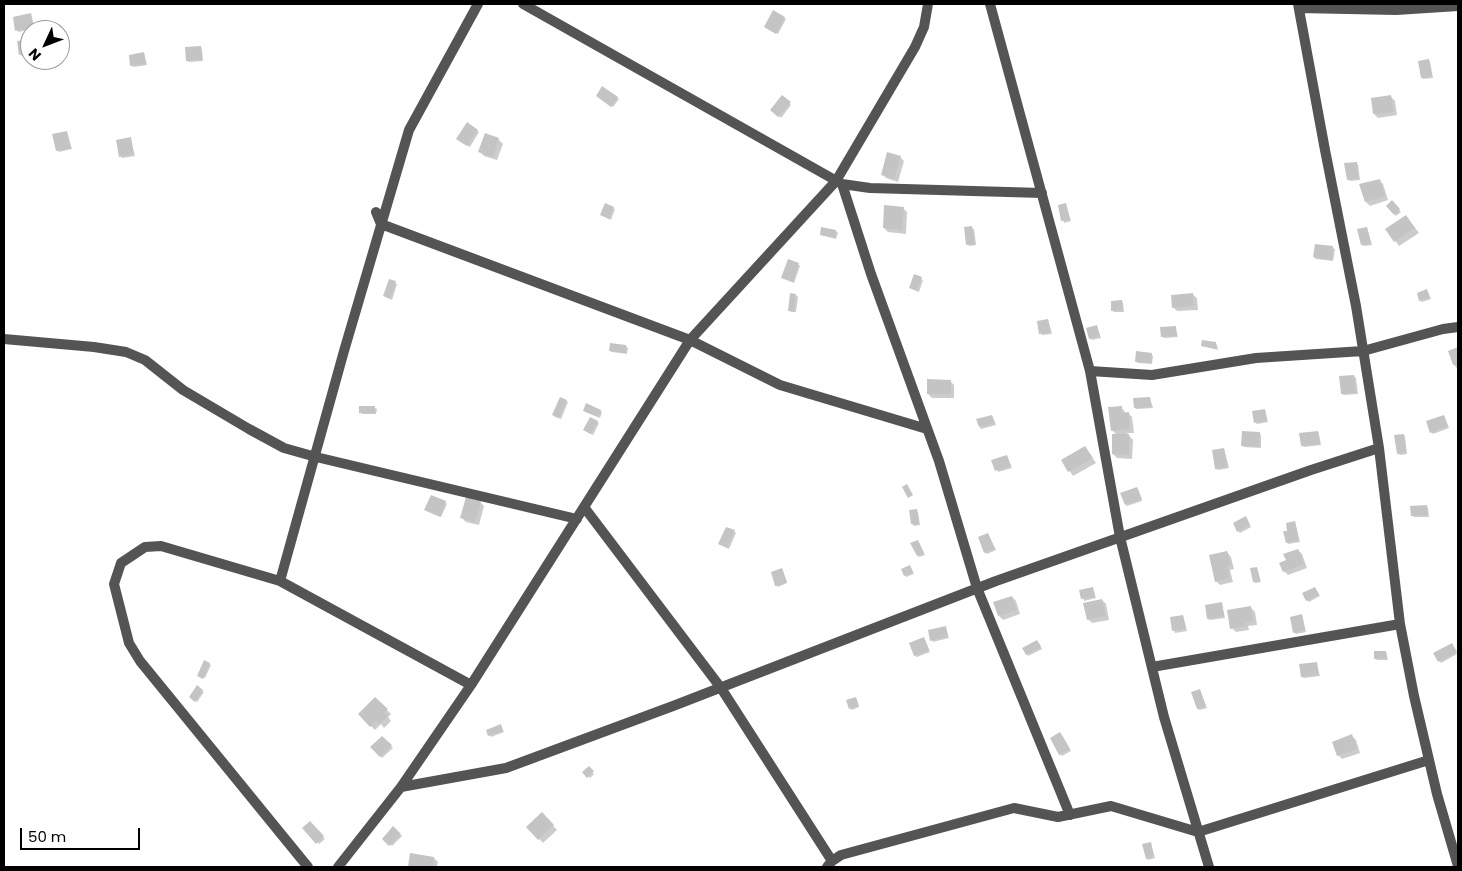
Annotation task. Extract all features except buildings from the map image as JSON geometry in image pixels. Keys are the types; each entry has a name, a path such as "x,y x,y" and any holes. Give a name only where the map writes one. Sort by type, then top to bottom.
{"street":[{"path":"280,581 344,351 409,130 478,4"},
{"path":"523,4 839,182 870,188 1042,193"},
{"path":"338,867 401,787 470,685 690,340 839,182 915,47 924,27 928,4"},
{"path":"990,4 1090,371 1120,537 1164,717 1209,867"},
{"path":"1458,6 1396,10 1298,6 1356,306 1379,448 1400,624 1437,794 1458,866"},
{"path":"839,182 938,461 977,588 1070,815"},
{"path":"376,212 381,224 690,340 780,386 927,429"},
{"path":"1090,371 1152,375 1256,358 1363,351 1443,329 1458,328"},
{"path":"4,339 94,347 133,355 146,360 183,390 284,448 577,519"},
{"path":"401,787 506,768 721,688 977,588 1310,470 1379,448"},
{"path":"584,507 721,688 830,864 841,855 1014,808 1058,817 1111,806 1198,832 1429,760"},
{"path":"308,867 140,661 129,643 114,584 122,563 145,547 161,546 280,581 470,685"},
{"path":"1152,667 1400,624"}]}
